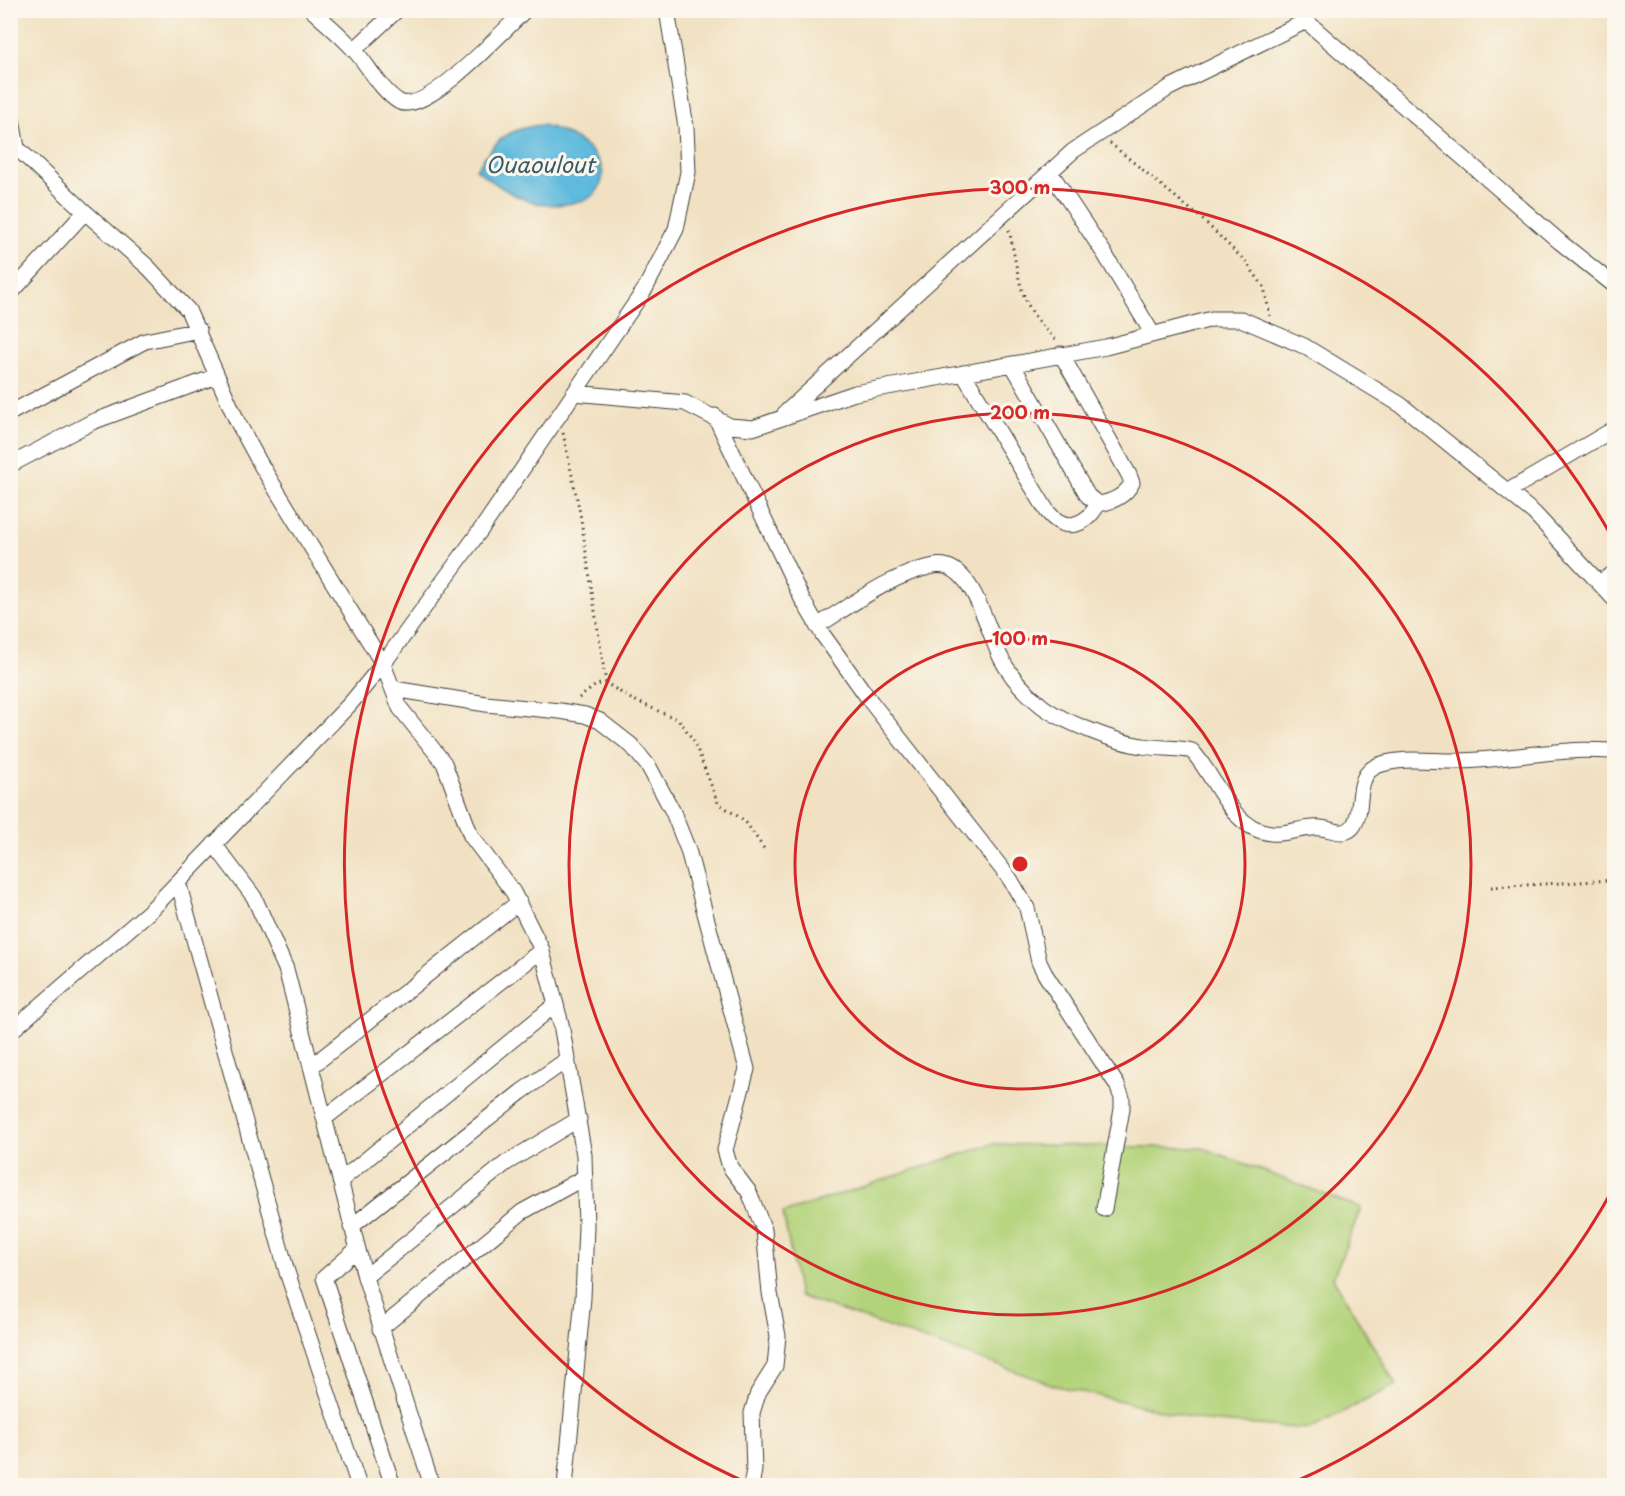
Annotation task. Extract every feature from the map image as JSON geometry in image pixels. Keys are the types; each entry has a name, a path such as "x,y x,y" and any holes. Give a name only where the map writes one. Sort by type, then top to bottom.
{"street":[{"path":"312,10 354,50 397,100 412,104 434,94 525,10"},
{"path":"354,50 397,10"},
{"path":"10,1032 98,959 178,882 350,704 485,524 657,269 676,228 688,172 686,127 667,10"},
{"path":"781,417 1073,151 1169,88 1306,21 1560,242 1614,285"},
{"path":"10,108 17,148 176,294 199,330 237,421 261,465 382,664 408,719 444,763 471,836 519,902 542,950 568,1059 579,1119 585,1177 583,1298 565,1485"},
{"path":"1050,172 1104,253 1152,333"},
{"path":"10,294 85,212"},
{"path":"574,393 685,403 715,416 730,426 740,429 753,428 855,393 1106,346 1212,319 1241,319 1304,346 1401,405 1534,513 1614,599"},
{"path":"10,413 145,341 199,330"},
{"path":"963,373 1057,523 1062,525 1078,523 1093,512 1098,504 1126,493 1132,483 1067,353"},
{"path":"1012,364 1088,496 1098,504"},
{"path":"10,465 92,422 217,376"},
{"path":"715,416 817,626 871,702 1010,879 1024,902 1045,974 1100,1056 1122,1098 1104,1209"},
{"path":"1508,490 1614,429"},
{"path":"817,626 911,573 937,565 951,568 968,581 1002,660 1020,685 1044,708 1125,743 1192,751 1206,766 1234,813 1245,824 1261,831 1274,833 1311,827 1340,833 1348,831 1354,825 1365,776 1380,764 1461,761 1569,750 1614,751"},
{"path":"1599,583 1614,573"},
{"path":"394,689 486,704 585,715 611,729 632,746 649,767 662,790 688,849 745,1060 746,1077 725,1150 730,1167 749,1192 764,1230 770,1293 778,1336 775,1366 758,1392 752,1413 754,1470 751,1485"},
{"path":"214,844 254,897 286,969 357,1249 380,1329 432,1485"},
{"path":"178,882 287,1272 359,1485"},
{"path":"312,1066 519,902"},
{"path":"325,1118 542,950"},
{"path":"339,1181 556,1004"},
{"path":"351,1227 521,1092 568,1059"},
{"path":"365,1277 506,1163 579,1119"},
{"path":"380,1329 513,1218 548,1195 585,1177"},
{"path":"357,1249 324,1278 393,1485"}],"path":[{"path":"1099,134 1201,218 1246,262 1264,287 1272,332"},
{"path":"1005,214 1017,277 1025,303 1038,323 1067,353"},
{"path":"560,414 580,513 606,683"},
{"path":"560,711 597,685 606,683 613,685 631,699 679,720 694,741 718,803 745,821 765,850"},
{"path":"1491,887 1614,880"},
{"path":"565,1485 609,1485"}],"green space":[{"path":"992,1144 1203,1148 1361,1208 1333,1278 1396,1385 1309,1429 1206,1421 1057,1386 799,1296 783,1213"}],"water":[{"name":"Ouaoulout","path":"542,125 563,132 586,146 594,155 600,165 602,176 597,192 591,197 558,205 532,202 497,185 476,169 496,143 510,133"}]}
